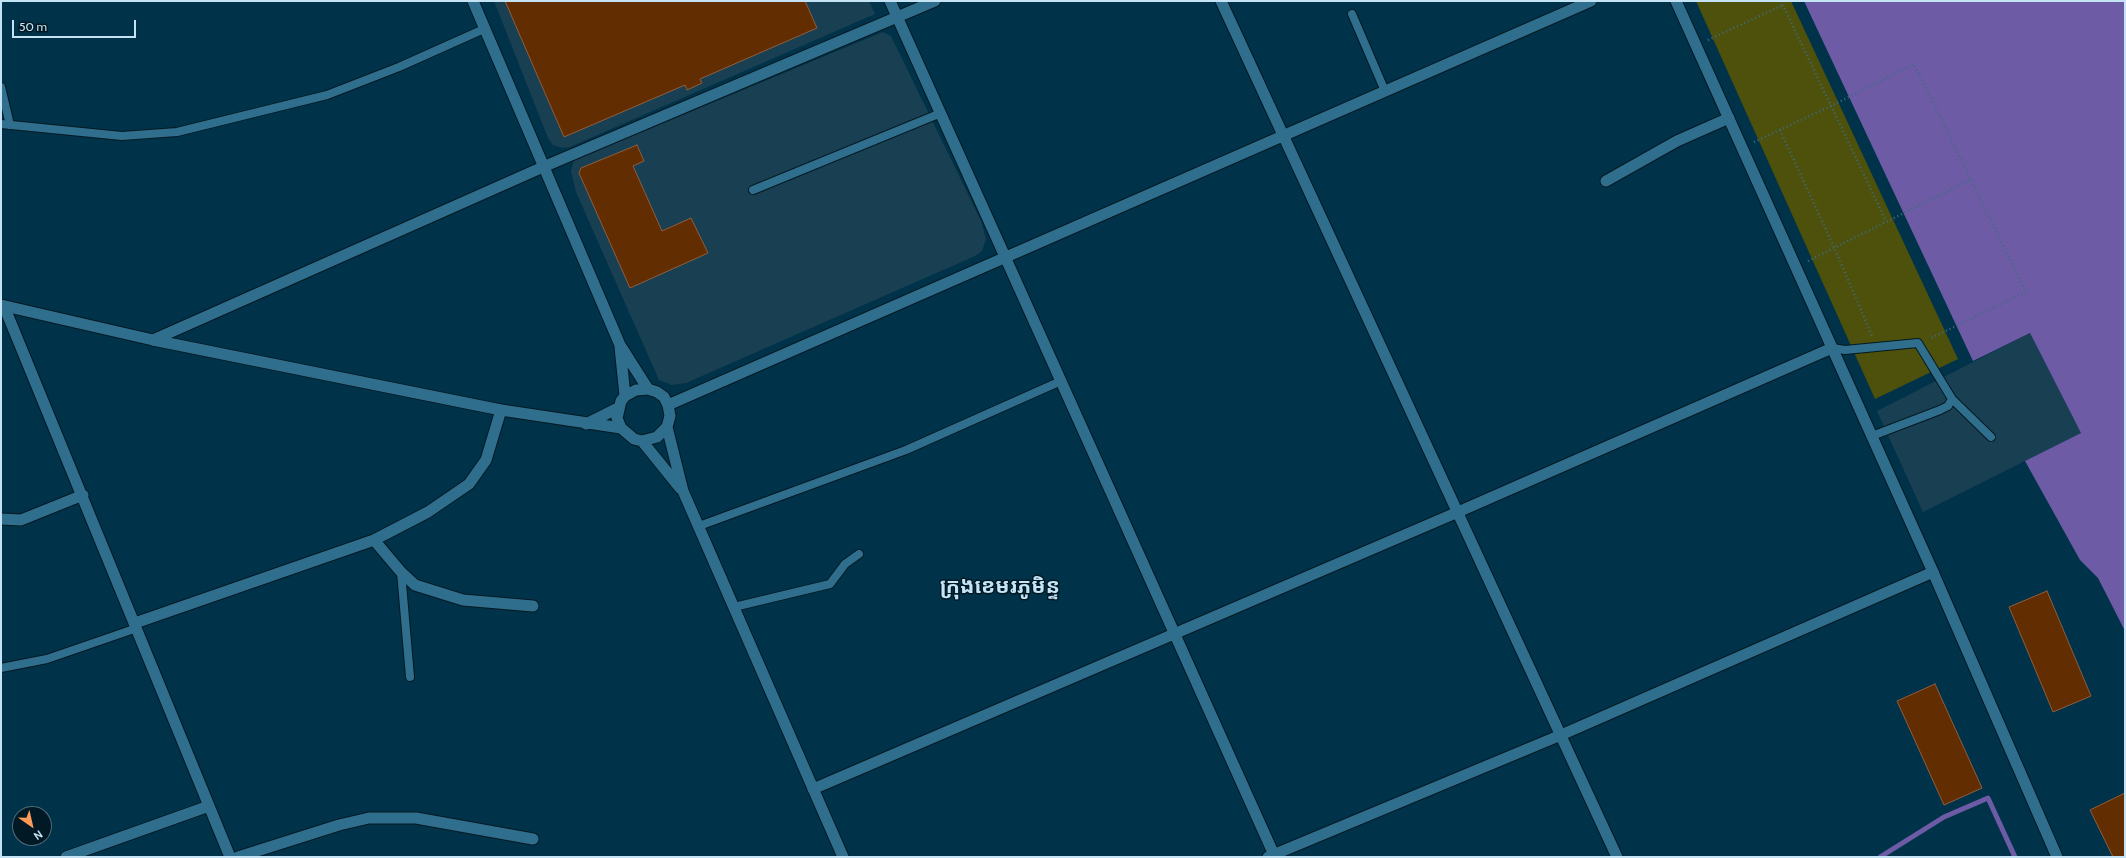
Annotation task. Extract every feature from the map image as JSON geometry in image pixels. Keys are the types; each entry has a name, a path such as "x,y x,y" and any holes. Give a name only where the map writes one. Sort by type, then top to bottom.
{"street":[{"path":"473,1 620,345 648,389"},
{"path":"890,1 1061,380 1272,856 1561,735 1933,572"},
{"path":"153,340 543,167 935,1"},
{"path":"1221,1 1617,857"},
{"path":"668,405 1005,256 1591,1"},
{"path":"1676,1 1933,572 2057,857"},
{"path":"1606,181 1676,141 1728,118"},
{"path":"2,305 153,340 501,410 586,424 621,428"},
{"path":"2,305 83,495 230,857"},
{"path":"620,345 625,396"},
{"path":"813,788 1458,512 1832,348"},
{"path":"648,389 657,392 664,397 668,405 670,416 667,427 657,438 642,441 634,439 621,428 618,418 618,408 625,396 636,390 648,389"},
{"path":"586,424 618,408"},
{"path":"136,625 374,540 428,512 469,484 486,460 501,410"},
{"path":"667,427 683,491 843,857"},
{"path":"642,441 683,491"},
{"path":"1,519 21,520 83,495"},
{"path":"374,540 401,572 415,585 463,600 533,606"},
{"path":"66,857 210,806"},
{"path":"238,857 339,825 369,818 416,818 533,839"}],"lane":[{"path":"1352,14 1385,91"},
{"path":"1,124 122,136 177,132 327,95 399,67 484,29"},
{"path":"1,87 10,125"},
{"path":"753,190 941,113"},
{"path":"1832,348 1845,350 1918,344 1952,399 1991,437"},
{"path":"699,526 906,450 1061,380"},
{"path":"1872,436 1940,410 1948,406 1952,399"},
{"path":"734,607 830,584 845,564 859,554"},
{"path":"401,572 410,677"},
{"path":"1,668 47,659 136,625"}],"path":[{"path":"1781,1 1886,221"},
{"path":"1707,40 1783,6"},
{"path":"1754,142 1831,106 1914,64 2026,292 1918,344"},
{"path":"1780,130 1834,247 1877,347"},
{"path":"1807,261 1970,180"}],"shaded area":[{"path":"494,1 869,1 875,14 570,147 563,148 553,145 548,138"},
{"path":"1696,1 1791,1 1958,359 1875,399"},
{"path":"1804,1 2125,1 2125,631 2098,578 2080,560 2025,461 2081,433 2030,333 1973,361"},
{"path":"883,32 891,36 981,221 986,239 982,251 975,256 686,383 672,385 659,380 576,192 571,171 574,160"},
{"path":"2030,333 2081,433 1923,512 1877,411"}],"building":[{"path":"505,1 805,1 817,28 700,79 702,83 687,90 685,85 564,137"},
{"path":"637,145 644,161 633,166 662,231 691,218 708,253 630,288 579,173 581,168"},
{"path":"2047,591 2091,696 2053,712 2009,607"},
{"path":"1935,684 1982,788 1944,805 1897,701"},
{"path":"2125,793 2125,857 2113,857 2090,810"}],"waterway":[{"path":"1880,857 1944,817 1988,798 2015,857"}],"district":[{"name":"ក្រុងខេមរភូមិន្ទ","path":"1000,587"}]}
